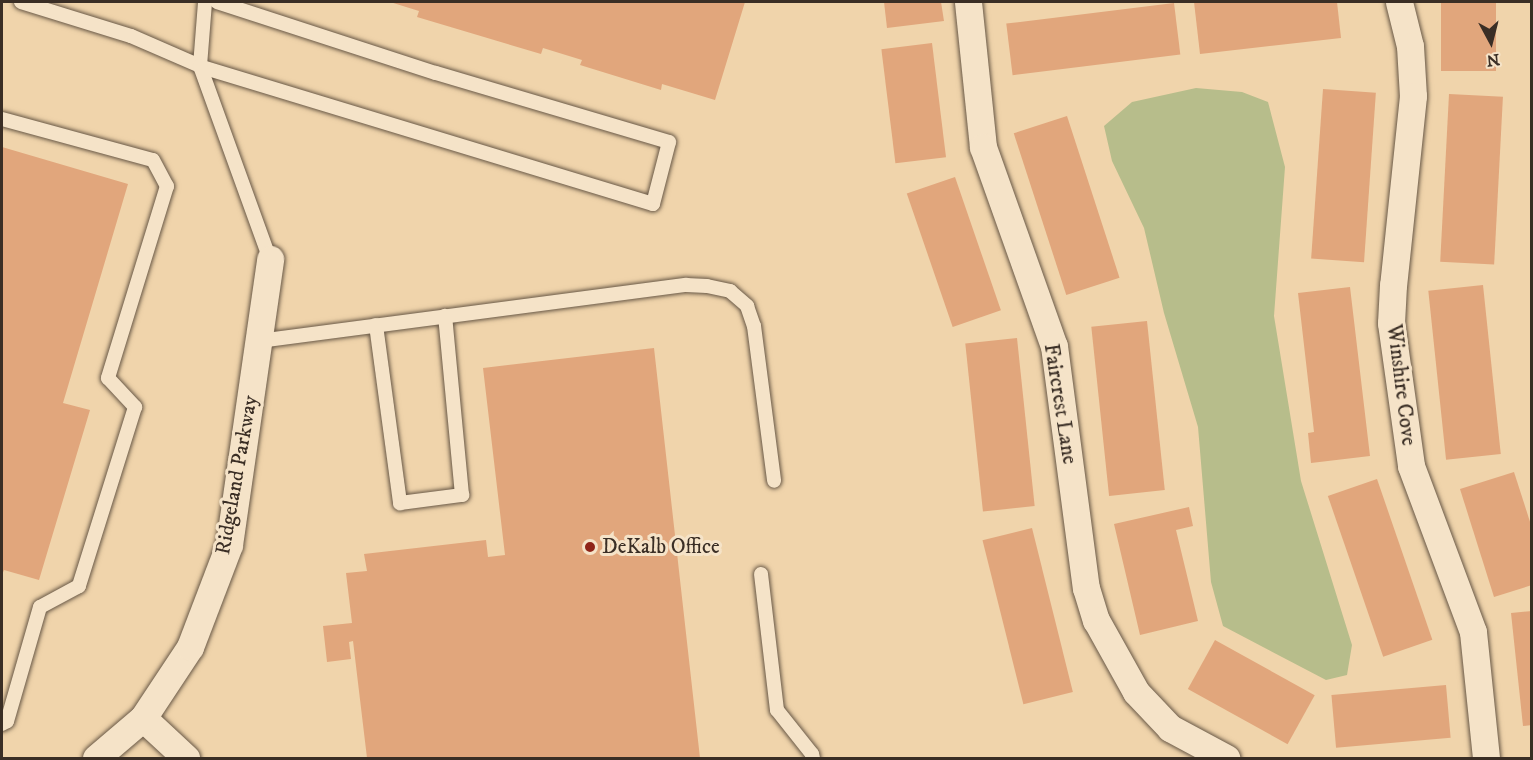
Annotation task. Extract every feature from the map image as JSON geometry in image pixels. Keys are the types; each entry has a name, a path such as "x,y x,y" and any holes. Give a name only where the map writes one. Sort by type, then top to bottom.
{"street":[{"name":"Faircrest Lane","path":"968,2 983,147 1054,346 1086,588 1096,620 1136,692 1170,728 1226,759"},
{"name":"Winshire Cove","path":"1399,2 1405,16 1410,46 1413,96 1392,285 1393,335 1411,466 1473,632 1486,759"},
{"name":"Ridgeland Parkway","path":"96,759 143,718 190,647 229,545 270,259"},
{"path":"143,718 186,759"}],"lane":[{"path":"21,2 131,36 200,66 653,204 669,142 436,73 216,2"},
{"path":"205,2 200,66 270,259"},
{"path":"2,119 153,160 167,186 108,378 135,407 79,586 40,607 7,721 2,724"},
{"path":"259,341 686,285 730,291 747,306 754,326 774,481"},
{"path":"376,325 400,503 462,495 445,316"},
{"path":"761,574 777,710 812,754 813,759"}],"green space":[{"path":"1196,88 1242,92 1268,102 1285,167 1274,316 1301,481 1352,645 1347,675 1326,680 1223,626 1211,582 1198,427 1164,313 1144,228 1112,161 1104,126 1132,102"}],"building":[{"path":"390,2 745,2 715,100 662,84 661,90 580,65 582,60 543,48 541,54 417,17 419,11"},
{"path":"884,2 941,2 944,21 887,28"},
{"path":"1194,2 1337,2 1341,38 1200,54"},
{"path":"1441,2 1496,2 1496,71 1441,71"},
{"path":"1174,3 1180,55 1013,75 1006,24"},
{"path":"932,43 946,157 895,163 881,49"},
{"path":"1323,89 1376,93 1364,262 1311,259"},
{"path":"1449,94 1503,97 1494,265 1440,262"},
{"path":"1067,116 1120,278 1066,295 1014,133"},
{"path":"2,147 128,184 63,403 90,410 39,580 4,570 2,575"},
{"path":"955,177 1001,310 953,327 907,194"},
{"path":"1483,285 1501,454 1446,460 1428,291"},
{"path":"1350,287 1370,456 1311,463 1308,433 1314,432 1298,293"},
{"path":"1147,321 1165,490 1109,496 1091,327"},
{"path":"1017,338 1035,506 983,512 965,343"},
{"name":"DeKalb Office","path":"654,348 700,758 367,758 353,641 349,642 351,659 327,662 323,626 352,623 346,573 367,571 364,554 486,540 488,557 505,555 483,368"},
{"path":"1514,472 1532,528 1532,585 1494,597 1460,489"},
{"path":"1377,479 1432,640 1383,657 1328,496"},
{"path":"1189,507 1193,526 1176,530 1198,621 1140,635 1114,524"},
{"path":"1032,528 1073,692 1023,704 983,540"},
{"path":"1532,611 1532,725 1523,726 1511,613"},
{"path":"1215,640 1315,695 1288,744 1188,689"},
{"path":"1446,685 1451,738 1336,748 1331,695"}],"place":[{"name":"DeKalb Office","path":"590,547"}]}
